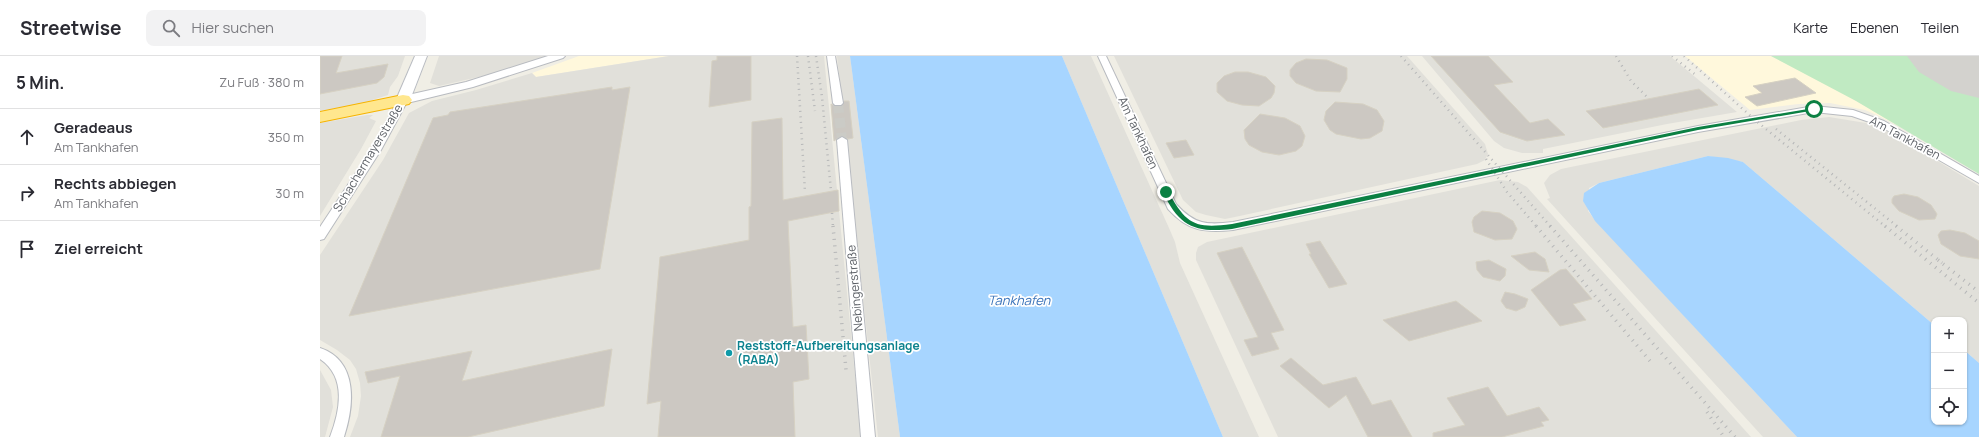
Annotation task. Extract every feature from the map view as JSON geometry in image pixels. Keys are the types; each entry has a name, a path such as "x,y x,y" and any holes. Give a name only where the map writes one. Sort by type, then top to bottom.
{"highway":[{"path":"320,117 403,100"}],"main road":[{"name":"Schachermayerstraße","path":"403,100 421,56"}],"street":[{"name":"Schachermayerstraße","path":"320,236 376,150 403,100 475,84 560,56"},
{"path":"831,56 838,102"},
{"name":"Am Tankhafen","path":"1102,56 1172,206 1181,217 1193,226 1212,229 1698,129 1814,109 1853,113 1881,123 1979,180"},
{"name":"Nebingerstraße","path":"842,140 868,437"},
{"path":"320,353 336,366 344,379 346,410 337,437"}],"shaded area":[{"path":"320,56 405,56 398,76 390,87 388,95 360,104 320,111"},
{"path":"439,56 548,56 496,73 439,86 430,83"},
{"path":"579,56 669,56 536,77 532,73"},
{"path":"669,56 824,56 861,437 350,437 358,416 361,396 360,383 356,369 350,360 320,340 320,255 383,160 409,113 432,101 476,90 532,73 536,77"},
{"path":"837,56 850,56 900,437 878,437"},
{"path":"1062,56 1091,56 1169,228 1175,242 1180,263 1259,437 1223,437"},
{"path":"1114,56 1407,56 1485,144 1488,154 1485,160 1477,164 1235,217 1225,219 1206,215 1196,212 1183,200"},
{"path":"1422,56 1670,56 1737,112 1667,124 1543,149 1543,153 1522,153 1504,148 1494,141"},
{"path":"1685,56 1771,56 1822,81 1912,133 1865,110 1830,103 1798,104 1750,110"},
{"path":"373,115 369,118 376,121 361,149 320,216 320,123"},
{"path":"1829,117 1866,123 1891,133 1979,186 1979,363 1967,353 1967,317 1931,317 1931,322 1743,162 1708,156 1599,183 1589,188 1588,211 1595,220 1797,437 1763,437 1547,199 1550,198 1544,183 1550,175 1561,169 1801,120"},
{"path":"1500,180 1518,182 1527,187 1751,437 1278,437 1196,260 1198,247 1207,242"},
{"path":"320,370 331,390 333,407 325,437 320,437"}],"green space":[{"path":"1771,56 1979,56 1979,174 1856,101"}],"water":[{"name":"Tankhafen","path":"850,56 1062,56 1223,437 900,437"},
{"path":"1708,156 1728,158 1743,162 1931,322 1931,425 1967,425 1967,353 1979,363 1979,437 1797,437 1595,221 1583,201 1584,193 1599,183"}],"building":[{"path":"320,56 342,56 336,73 388,64 384,77 377,83 320,94"},
{"path":"717,56 751,56 751,100 709,107 712,61 717,60"},
{"path":"1431,56 1488,56 1513,82 1494,85 1530,123 1548,119 1565,135 1527,141 1500,132"},
{"path":"1306,59 1327,60 1347,68 1347,79 1340,92 1316,91 1296,83 1290,76 1290,70 1296,63"},
{"path":"1235,72 1248,72 1266,77 1275,86 1274,93 1271,98 1259,106 1242,105 1227,101 1217,92 1217,83 1224,76"},
{"path":"1795,78 1816,93 1757,106 1745,97 1762,93 1753,86"},
{"path":"612,87 612,90 630,87 600,269 349,316 433,118 448,115 450,112"},
{"path":"1699,89 1718,105 1603,128 1586,111"},
{"path":"844,101 849,101 853,138 848,139 841,136 834,141 831,104 841,106"},
{"path":"1335,102 1363,104 1377,110 1384,121 1382,131 1370,138 1361,139 1336,134 1330,130 1324,120 1326,111"},
{"path":"1260,114 1285,118 1300,126 1305,136 1302,146 1296,151 1279,155 1262,152 1249,145 1245,139 1244,130"},
{"name":"Reststoff-Aufbereitungsanlage (RABA)","path":"782,118 783,200 838,190 839,211 788,221 793,327 806,325 809,379 793,382 795,437 658,437 661,401 647,404 660,257 749,240 752,122"},
{"path":"1186,140 1194,155 1174,158 1166,143"},
{"path":"1904,194 1918,197 1931,205 1937,214 1935,219 1919,220 1899,211 1892,203 1892,199 1894,196"},
{"path":"1482,211 1500,213 1513,221 1517,229 1512,239 1495,240 1474,232 1472,222 1474,217"},
{"path":"1950,230 1965,233 1979,241 1979,259 1960,256 1941,244 1938,235 1941,231"},
{"path":"1320,241 1347,284 1329,288 1309,254 1311,254 1306,244"},
{"path":"1242,247 1284,330 1271,333 1279,349 1252,356 1244,340 1258,337 1217,253"},
{"path":"1535,252 1545,259 1549,272 1529,270 1511,256"},
{"path":"1489,260 1506,269 1505,276 1500,281 1483,277 1477,270 1476,262"},
{"path":"1566,269 1592,299 1573,304 1586,320 1560,326 1531,290 1560,270"},
{"path":"1505,292 1528,299 1525,307 1516,311 1506,308 1501,301"},
{"path":"1456,301 1482,321 1409,341 1383,320"},
{"path":"612,349 604,406 468,437 381,437 400,376 368,383 365,372 472,351 462,381"},
{"path":"1291,358 1323,385 1356,377 1372,405 1391,400 1412,437 1368,437 1346,395 1329,408 1280,366"},
{"path":"1488,387 1507,416 1539,407 1549,420 1541,422 1544,426 1502,437 1433,437 1433,433 1465,425 1447,398"}],"runway":[{"path":"1946,56 1979,74"}],"tunnel":[{"path":"838,103 842,140"}],"railway":[{"path":"797,56 805,192"},
{"path":"808,56 815,111"},
{"path":"816,56 822,97 831,191"},
{"path":"1401,56 1551,227"},
{"path":"1616,56 1631,81 1648,98"},
{"path":"1672,56 1697,76"},
{"path":"1684,56 1755,120 1886,227"},
{"path":"1776,129 1898,227"},
{"path":"1486,159 1507,192 1537,227"},
{"path":"832,213 833,227"},
{"path":"833,226 846,370"},
{"path":"1536,226 1650,361"},
{"path":"1550,226 1735,437"},
{"path":"1885,226 1979,303"},
{"path":"1896,226 1942,263"},
{"path":"1938,260 1979,292"},
{"path":"1707,412 1724,437"}],"place":[{"name":"Reststoff-Aufbereitungsanlage (RABA)","path":"729,353"}],"route":[{"path":"1166,192 1172,206 1181,217 1193,226 1212,229 1698,129 1730,125 1814,109"}]}
